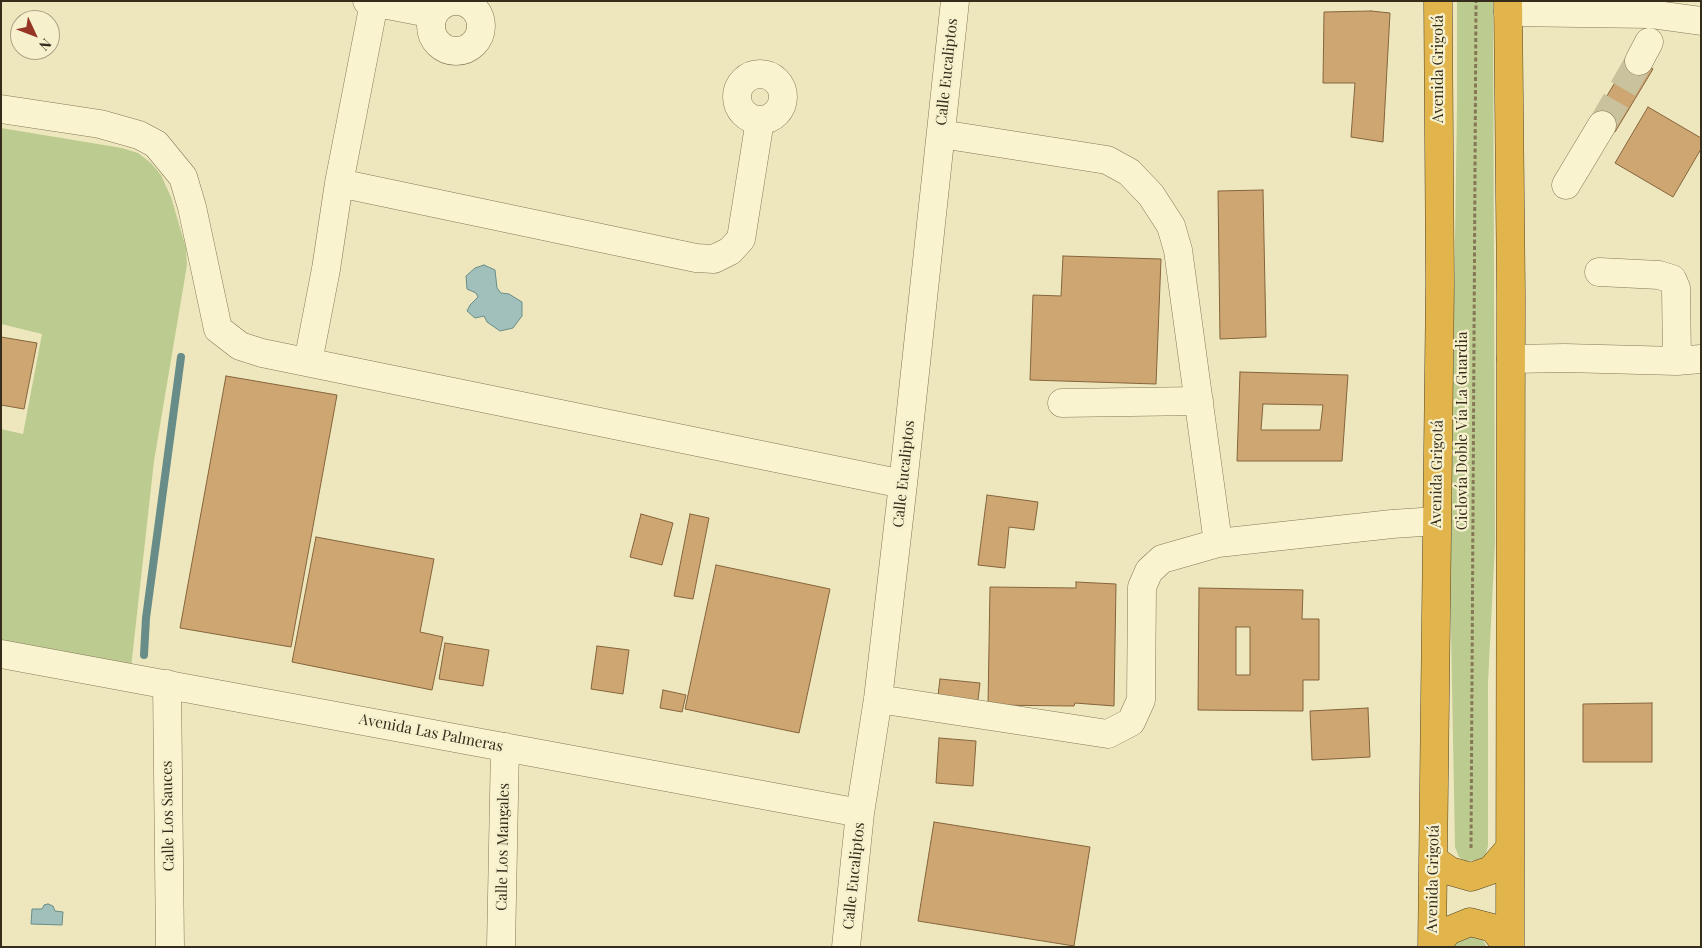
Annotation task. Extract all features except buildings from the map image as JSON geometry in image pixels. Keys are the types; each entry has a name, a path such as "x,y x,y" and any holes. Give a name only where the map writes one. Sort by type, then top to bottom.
{"highway":[{"name":"Avenida Grigotá","path":"1432,947 1440,294 1438,1"},
{"path":"1508,7 1511,359 1509,947"},
{"path":"1433,858 1450,871 1471,877 1491,870 1510,848"},
{"path":"1436,947 1448,931 1470,922 1493,928 1509,947"}],"street":[{"name":"Calle Eucaliptos","path":"846,947 860,813 878,698 903,484 955,1"},
{"path":"308,362 326,269 371,2 434,14"},
{"path":"1508,7 1650,14 1701,21"},
{"path":"1,109 100,124 138,135 156,144 183,177 192,207 218,329 240,346 262,353 903,484"},
{"path":"339,183 696,258 714,259 730,251 741,239 760,120"},
{"path":"1566,185 1602,125"},
{"path":"941,134 1107,160 1129,172 1151,195 1171,226 1178,250 1218,543"},
{"path":"1511,359 1689,360 1676,288 1672,279 1659,275 1599,272"},
{"path":"1062,403 1199,401"},
{"path":"878,698 1108,734 1132,722 1141,700 1142,587 1150,571 1162,559 1218,543 1392,524 1437,522"},
{"name":"Avenida Las Palmeras","path":"1,654 860,813"},
{"name":"Calle Los Sauces","path":"166,684 170,947"},
{"name":"Calle Los Mangales","path":"501,947 506,747"}],"path":[{"name":"Ciclovía Doble Vía La Guardia","path":"1471,851 1476,1"}],"green space":[{"path":"1457,1 1493,1 1495,543 1488,683 1488,846 1485,857 1479,860 1465,861 1459,857 1455,847 1450,575"},
{"path":"1,128 122,148 138,153 151,163 161,175 171,197 186,248 187,265 154,461 131,668 1,640 1,429 23,434 42,334 1,324"},
{"path":"1465,933 1481,937 1487,947 1454,947 1458,939"}],"water":[{"path":"484,265 495,270 497,288 501,293 509,294 522,302 522,316 513,328 500,331 487,322 484,316 475,318 467,311 478,297 476,293 467,289 466,276 475,268"},
{"path":"44,905 53,906 55,911 63,912 62,925 31,924 32,909 42,909"}],"waterway":[{"path":"144,655 146,618 181,357"}],"tunnel":[{"path":"1602,125 1639,61"}]}
